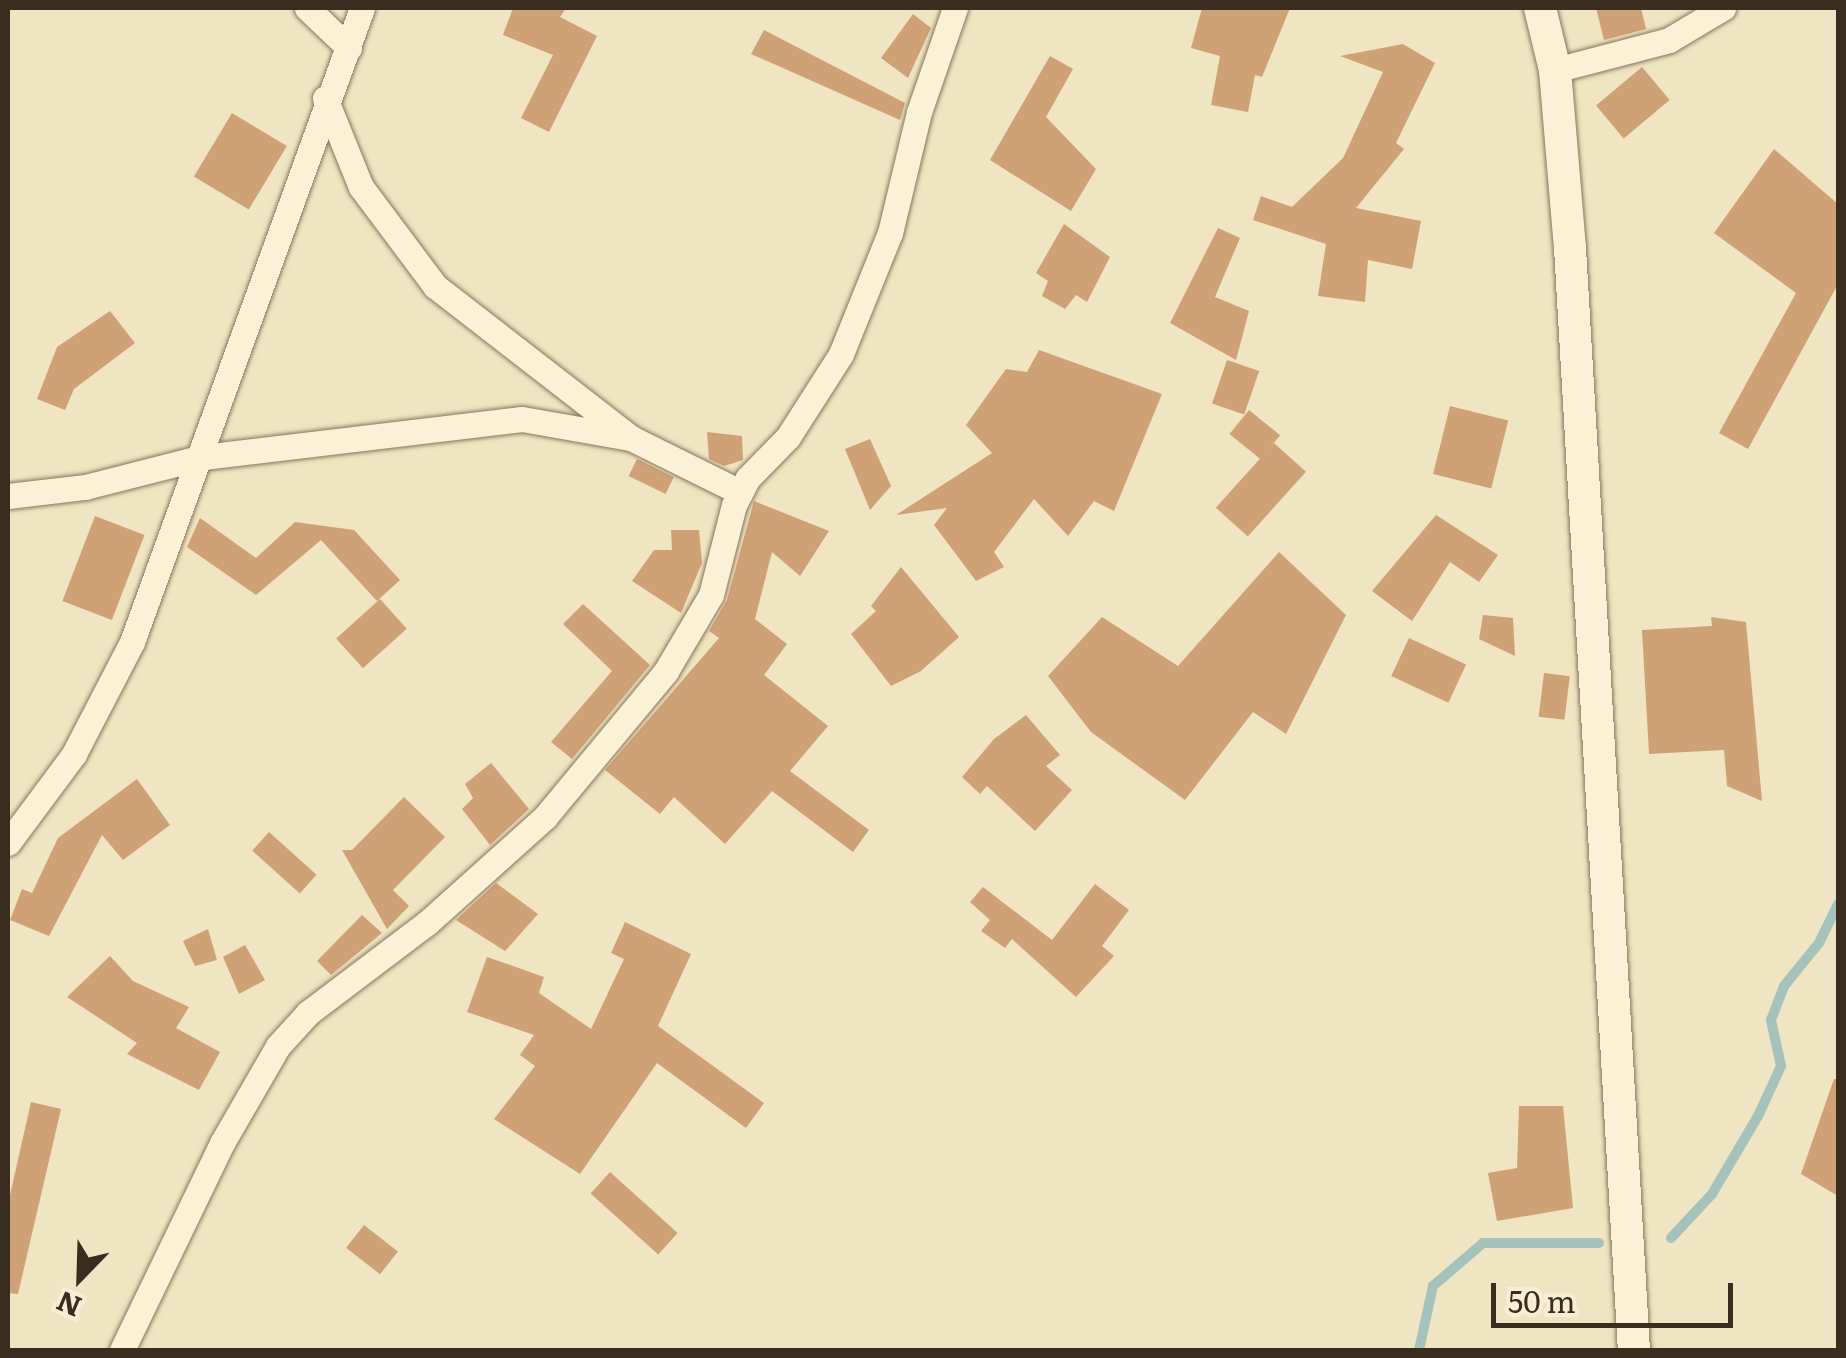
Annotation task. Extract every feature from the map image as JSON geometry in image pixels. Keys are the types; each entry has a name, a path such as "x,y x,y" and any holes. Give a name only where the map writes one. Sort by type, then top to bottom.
{"street":[{"path":"307,8 349,48"},
{"path":"8,843 74,754 110,690 204,456 325,98 349,48 362,8"},
{"path":"122,1350 222,1143 278,1046 331,993 427,923 545,817 666,671 712,595 740,492 788,437 842,354 890,234 919,112 955,8"},
{"path":"1540,8 1554,70 1596,623 1634,1350"},
{"path":"1554,70 1669,40 1723,8"},
{"path":"325,98 360,187 435,286 630,438 740,492"},
{"path":"8,496 85,487 204,456 522,419 630,438"}],"building":[{"path":"513,8 566,8 560,17 597,36 549,132 521,118 553,55 503,35"},
{"path":"1202,8 1290,8 1262,77 1255,75 1248,112 1211,105 1220,56 1191,48"},
{"path":"1596,8 1641,8 1646,29 1604,40"},
{"path":"913,14 931,28 908,78 881,58"},
{"path":"764,30 905,103 900,120 751,54"},
{"path":"1403,44 1435,63 1396,143 1404,149 1356,208 1421,221 1412,269 1368,260 1365,302 1318,296 1326,244 1253,220 1261,196 1292,207 1343,158 1383,72 1340,56"},
{"path":"1050,56 1073,69 1046,117 1096,169 1071,211 990,160"},
{"path":"1642,67 1670,100 1624,139 1596,106"},
{"path":"232,113 287,146 249,209 194,176"},
{"path":"1774,149 1838,204 1838,284 1748,449 1719,433 1796,293 1714,233"},
{"path":"1064,224 1110,257 1087,302 1076,295 1065,309 1042,296 1048,281 1036,273"},
{"path":"1218,228 1240,238 1215,297 1249,311 1236,360 1170,323"},
{"path":"110,311 135,343 74,389 65,410 37,399 57,347"},
{"path":"1039,350 1162,394 1114,511 1094,501 1068,536 1034,499 994,552 1004,567 976,581 934,525 947,508 896,515 992,453 966,425 1006,369 1027,372"},
{"path":"1227,360 1259,371 1244,415 1212,403"},
{"path":"1450,406 1508,421 1491,488 1433,474"},
{"path":"1249,410 1280,435 1261,459 1229,434"},
{"path":"707,432 742,436 743,460 724,466 709,459"},
{"path":"870,439 891,486 870,510 845,449"},
{"path":"1274,443 1306,472 1248,536 1216,508"},
{"path":"637,459 674,477 666,494 629,476"},
{"path":"754,501 829,531 800,576 772,552 755,619 787,644 764,675 828,726 790,771 869,830 853,852 772,791 725,844 674,797 660,814 605,770 719,638 709,631 727,600"},
{"path":"1436,515 1498,555 1479,582 1450,562 1412,621 1372,591"},
{"path":"95,516 144,535 112,620 62,601"},
{"path":"200,518 256,558 295,522 354,530 400,580 377,601 321,540 256,595 187,547"},
{"path":"671,530 699,530 702,563 681,613 632,581 654,550 672,550"},
{"path":"1279,552 1346,615 1286,734 1253,712 1185,800 1091,732 1048,676 1102,617 1178,666"},
{"path":"901,567 959,637 921,671 891,686 851,634 876,611 871,606"},
{"path":"380,599 407,629 363,668 336,638"},
{"path":"583,604 650,665 572,759 551,742 612,671 563,624"},
{"path":"1483,615 1513,618 1515,656 1479,639"},
{"path":"1711,617 1746,622 1762,801 1727,786 1724,750 1649,754 1642,630 1712,626"},
{"path":"1409,638 1466,665 1448,703 1391,676"},
{"path":"1544,673 1570,676 1564,720 1539,717"},
{"path":"1026,715 1060,755 1046,766 1072,790 1035,831 987,786 980,794 962,777 994,739"},
{"path":"491,763 529,809 490,845 462,809 473,798 465,784"},
{"path":"137,779 170,825 123,860 102,835 49,936 10,920 22,889 32,893 58,838"},
{"path":"404,797 445,837 393,890 409,906 387,929 342,850 352,850"},
{"path":"269,832 317,875 300,893 252,851"},
{"path":"496,883 538,914 505,951 456,920"},
{"path":"1095,884 1129,910 1102,946 1114,956 1076,997 1012,939 1005,948 981,931 990,920 970,902 983,887 1052,940"},
{"path":"362,915 382,933 331,975 317,961"},
{"path":"625,922 691,954 658,1026 764,1103 746,1128 657,1063 580,1174 494,1119 535,1066 520,1055 534,1035 467,1012 487,957 544,977 539,993 591,1029 624,959 611,953"},
{"path":"208,929 217,960 195,966 183,941"},
{"path":"245,945 265,980 239,994 223,957"},
{"path":"110,956 133,981 189,1007 176,1028 220,1052 199,1090 127,1054 137,1043 67,997"},
{"path":"1834,1079 1838,1079 1838,1196 1801,1174"},
{"path":"31,1102 61,1109 18,1294 8,1293 8,1204"},
{"path":"1519,1106 1563,1106 1573,1208 1497,1221 1488,1173 1517,1168"},
{"path":"610,1172 678,1233 658,1254 591,1194"},
{"path":"364,1225 398,1251 380,1274 346,1248"}],"waterway":[{"path":"1671,1238 1712,1194 1758,1116 1781,1066 1771,1020 1784,986 1819,943 1838,904"},
{"path":"1419,1350 1433,1286 1483,1243 1599,1243"}]}
